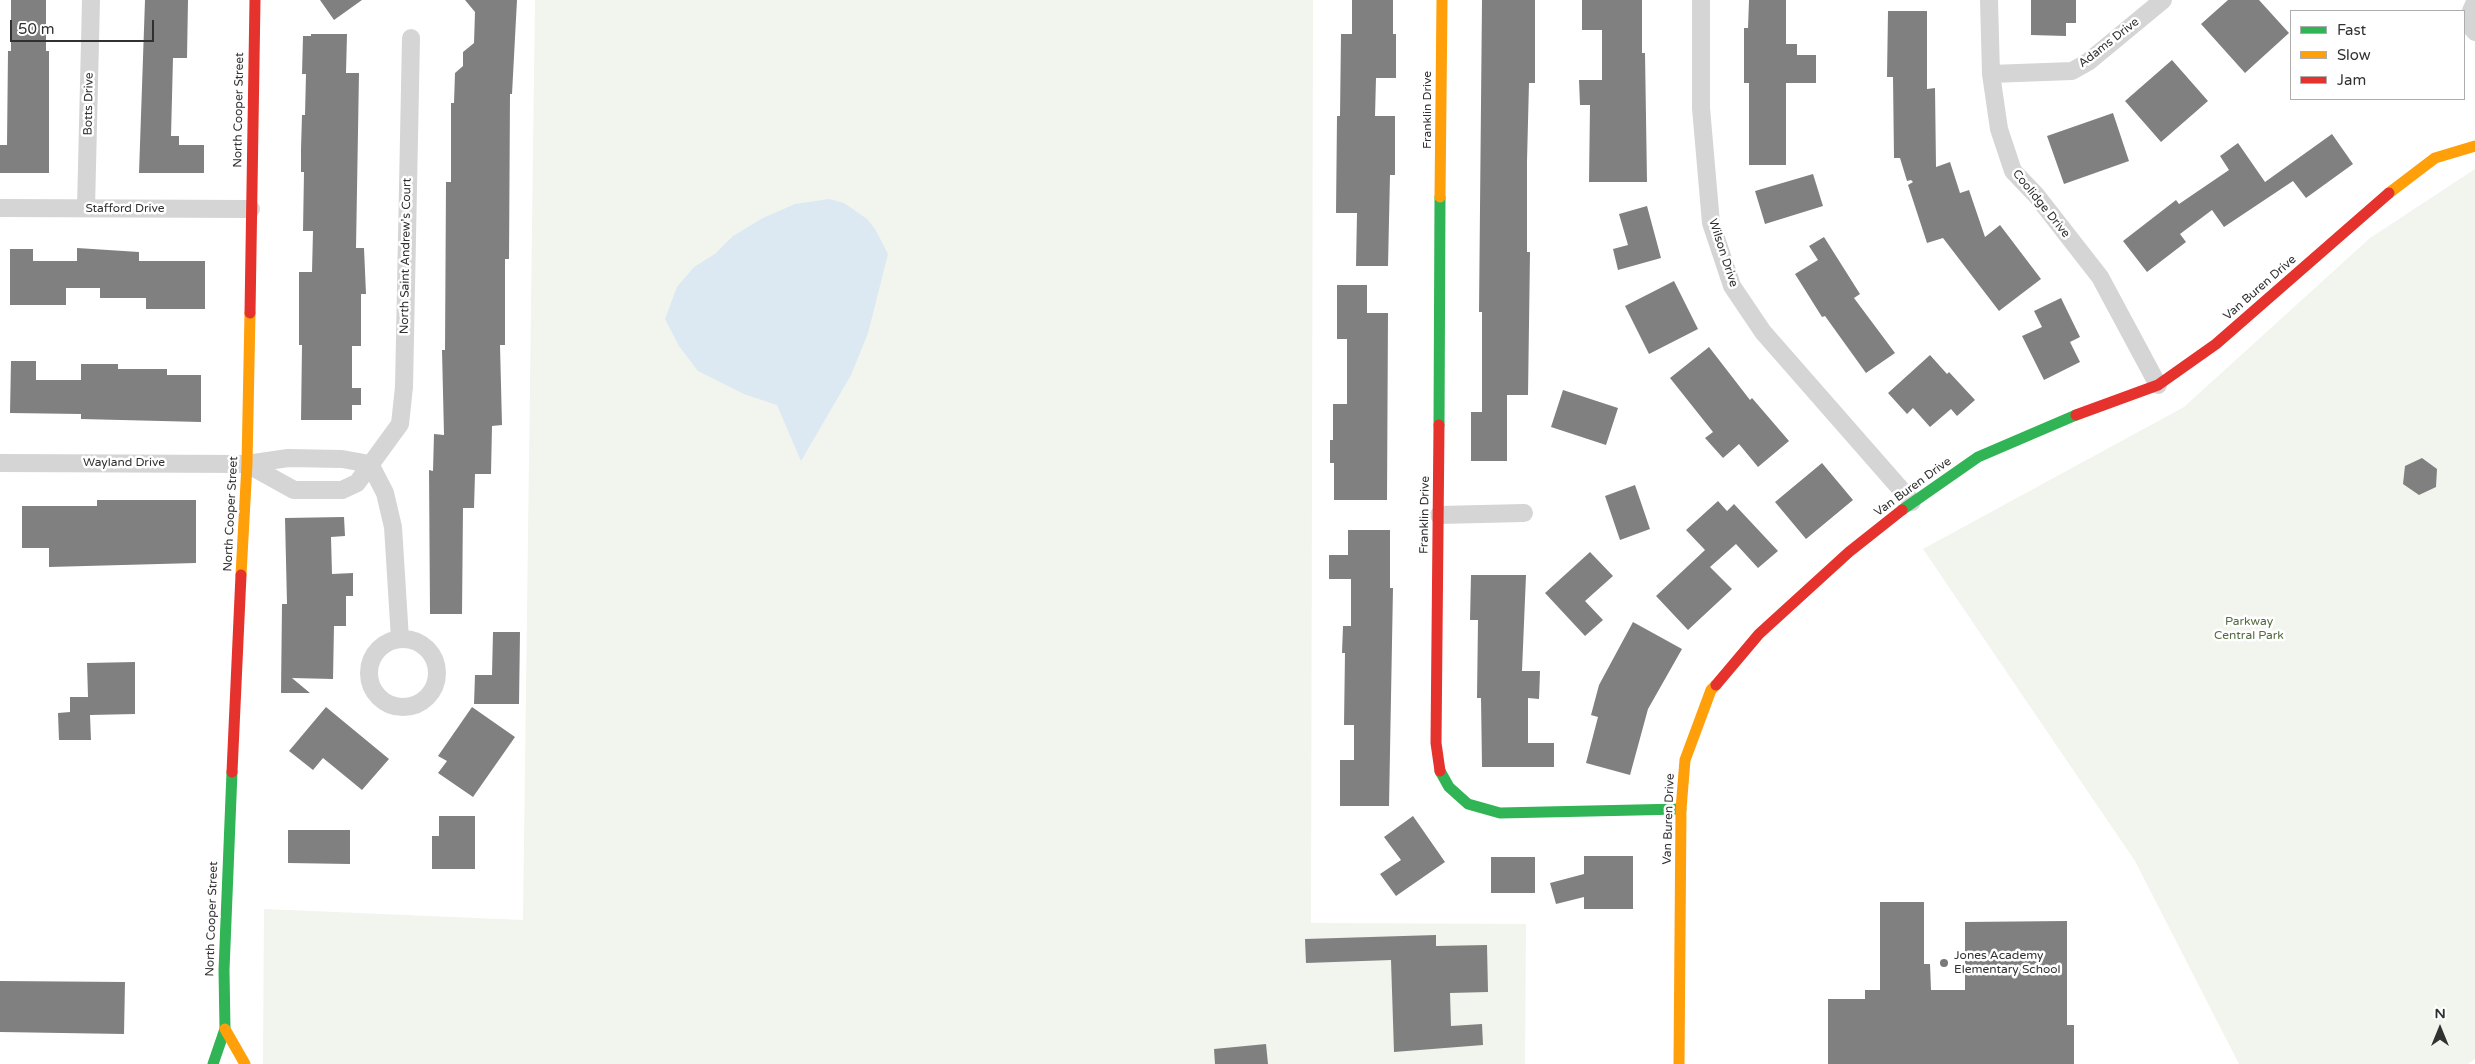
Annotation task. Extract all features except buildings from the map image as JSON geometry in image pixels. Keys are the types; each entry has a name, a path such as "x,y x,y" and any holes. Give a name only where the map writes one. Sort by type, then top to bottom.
{"street":[{"name":"Botts Drive","path":"86,208 91,0"},
{"name":"North Cooper Street","path":"213,1064 225,1029 224,970 230,802 247,464 255,0"},
{"name":"Franklin Drive","path":"1442,0 1436,743 1440,771 1449,787 1468,804 1500,813 1681,809"},
{"name":"Wilson Drive","path":"1701,0 1701,108 1711,223 1732,286 1763,332 1912,502"},
{"name":"Coolidge Drive","path":"1989,0 1991,74 1999,128 2013,171 2036,195 2100,277 2158,385"},
{"name":"Adams Drive","path":"1991,74 2072,71 2088,62 2163,0"},
{"path":"2475,2 2471,11 2471,27 2475,32"},
{"name":"North Saint Andrew's Court","path":"247,464 294,490 342,490 357,483 400,424 404,386 411,38"},
{"name":"Van Buren Drive","path":"1679,1064 1681,809 1685,760 1711,690 1759,634 1849,552 1912,502 1978,457 2051,424 2158,385 2216,344 2410,175 2435,158 2475,146"},
{"name":"Stafford Drive","path":"0,208 251,209"},
{"name":"Wayland Drive","path":"0,463 247,464 288,458 342,459 370,464"},
{"path":"370,464 384,493 393,527 400,639"},
{"path":"1439,515 1524,513"},
{"name":"North Cooper Street","path":"225,1029 245,1064"}],"green space":[{"path":"535,0 1313,0 1311,923 1526,924 1525,1064 263,1064 264,909 523,920"},
{"name":"Parkway Central Park","path":"2475,169 2475,1059 2468,1064 2239,1064 2135,861 1923,549 2184,407 2370,238"}],"shaded area":[{"path":"829,199 844,203 867,219 875,229 888,254 868,333 851,375 801,461 777,405 744,394 698,371 679,346 665,319 677,287 694,267 715,254 733,236 763,218 795,204"}],"traffic: fast":[{"path":"1439,425 1440,197"},
{"path":"1902,510 1978,457 2076,415"},
{"path":"1440,771 1449,787 1468,804 1500,813 1681,809"},
{"path":"213,1064 225,1029 224,970 232,772"}],"traffic: slow":[{"path":"1440,197 1442,0"},
{"path":"2389,193 2435,158 2475,146"},
{"path":"241,575 247,464 250,313"},
{"path":"1679,1064 1681,809 1685,760 1711,690 1716,685"},
{"path":"225,1029 245,1064"}],"traffic: jam":[{"path":"250,313 255,0"},
{"path":"2076,415 2158,385 2216,344 2389,193"},
{"path":"1439,425 1436,743 1440,771"},
{"path":"1716,685 1759,634 1849,552 1902,510"},
{"path":"232,772 241,575"}],"place":[{"name":"Jones Academy Elementary School","path":"1944,963"}]}
